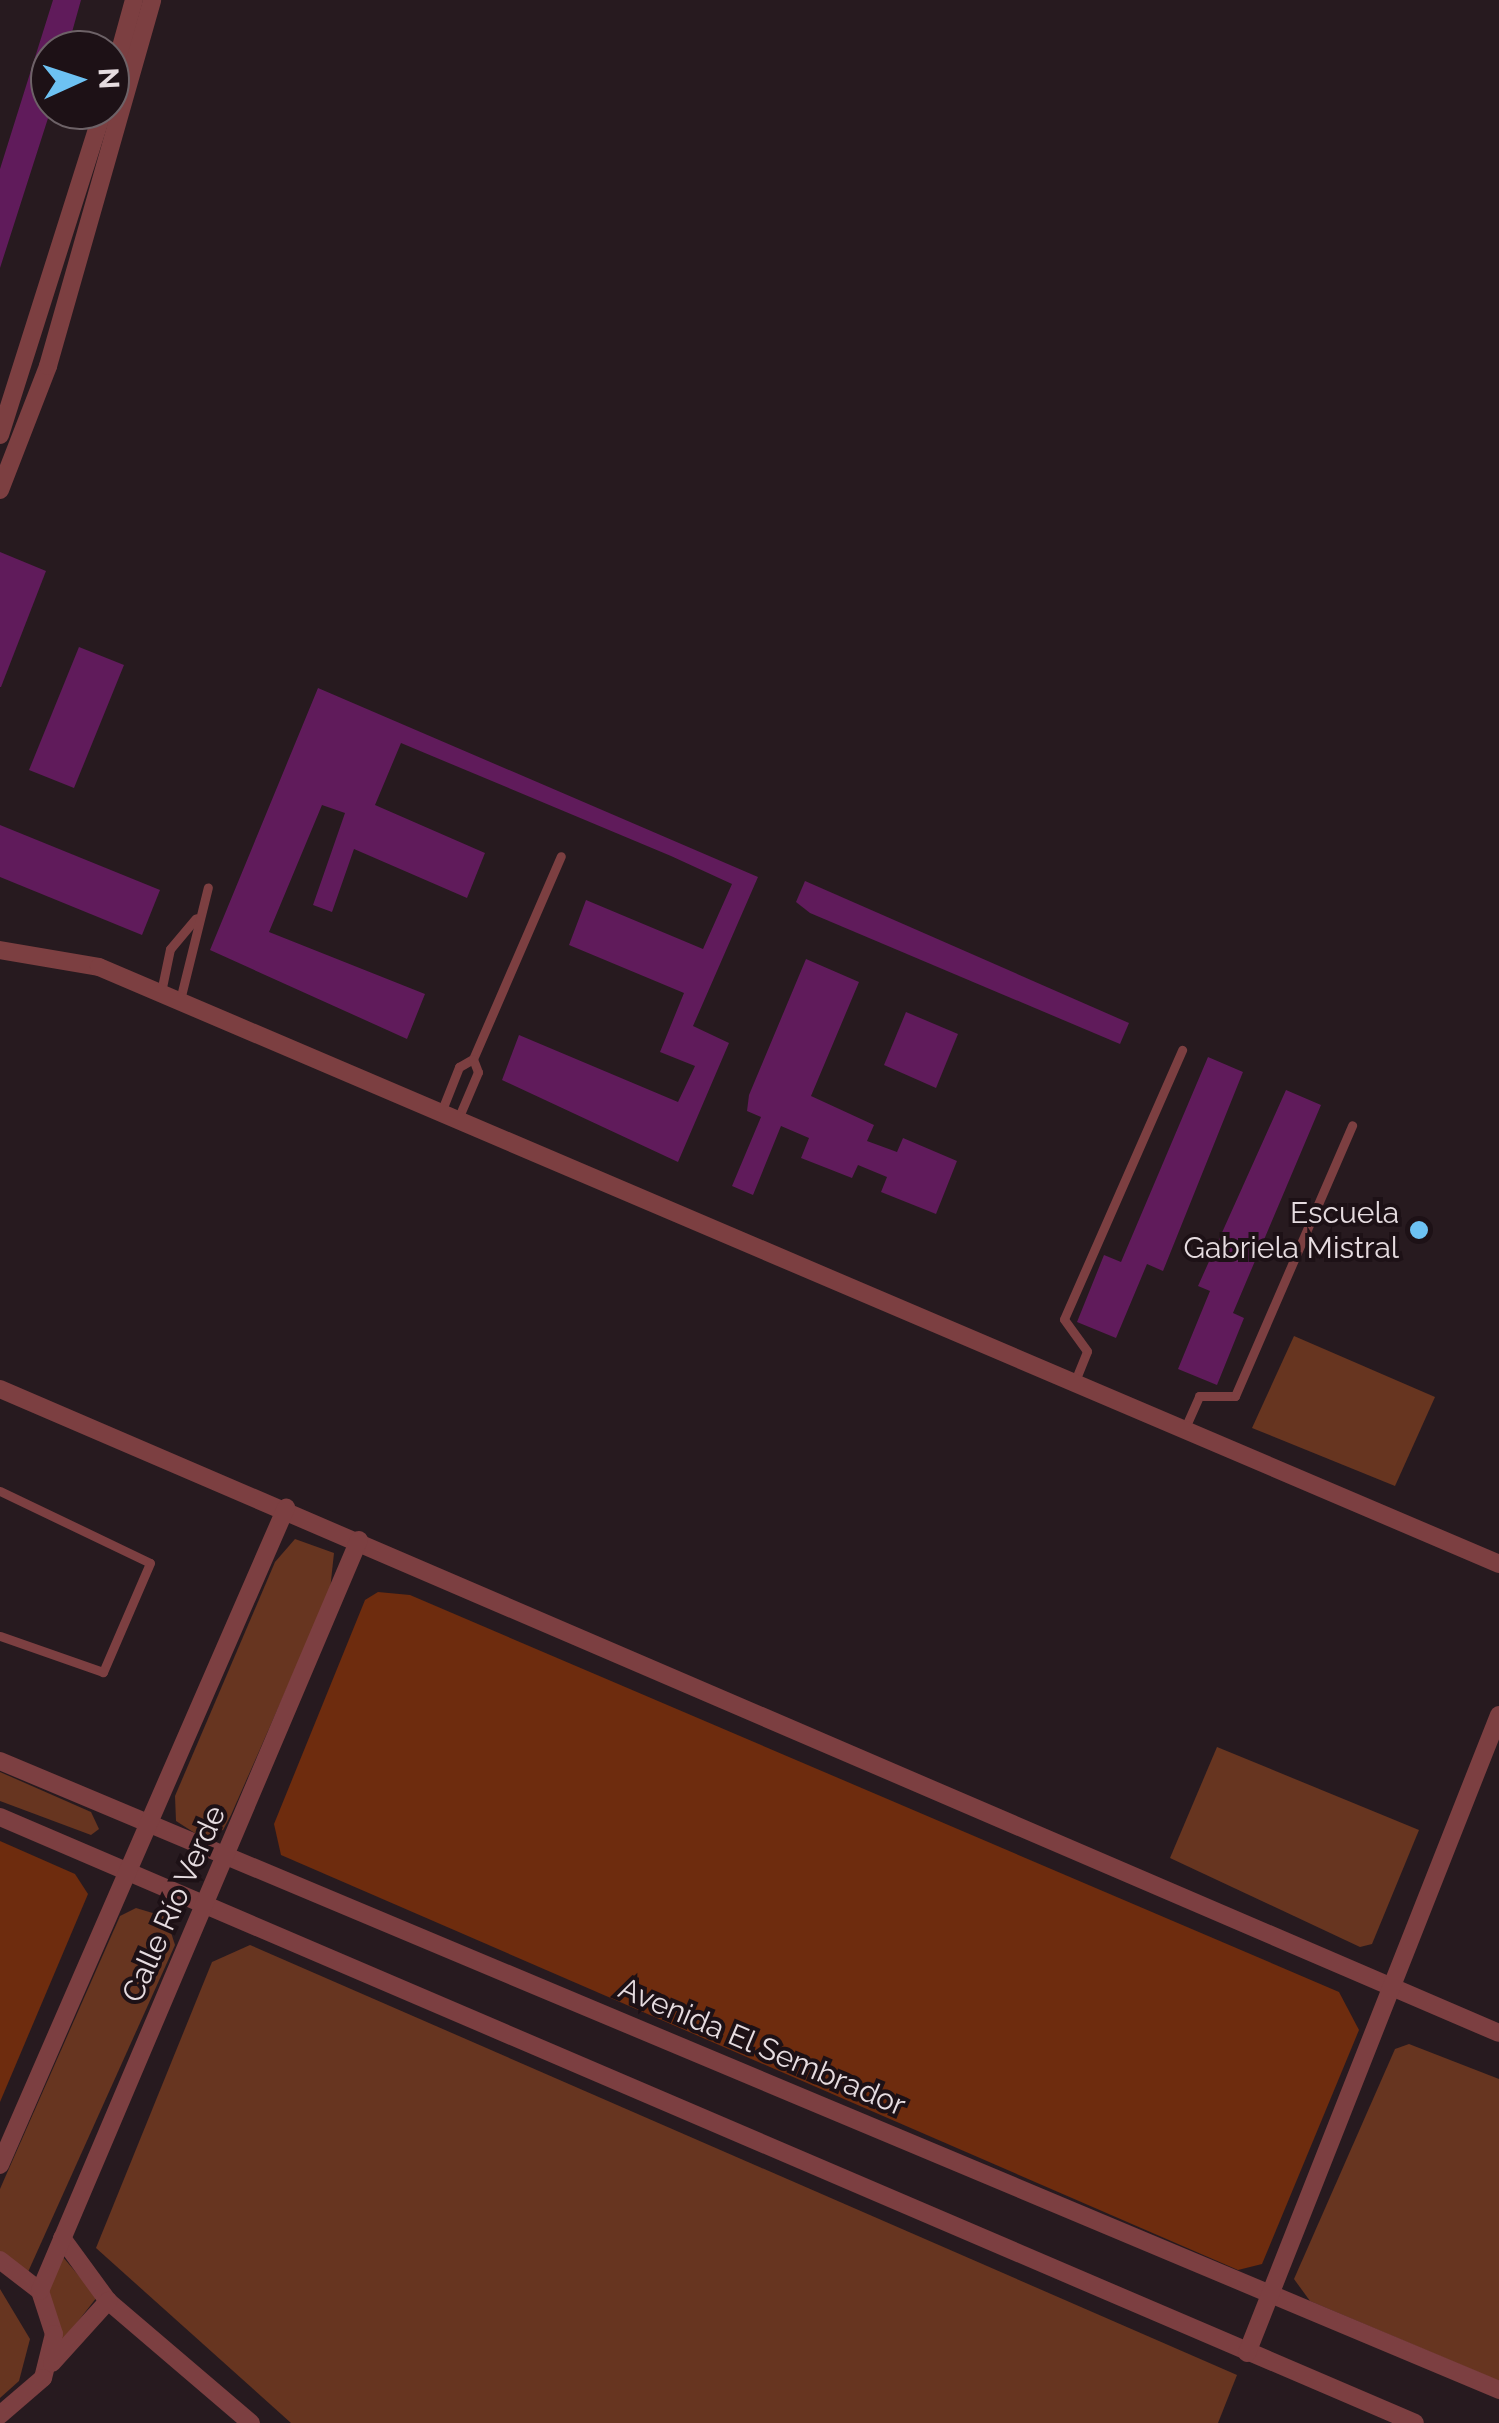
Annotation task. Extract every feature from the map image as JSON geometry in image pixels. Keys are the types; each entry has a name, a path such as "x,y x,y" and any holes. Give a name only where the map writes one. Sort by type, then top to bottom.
{"street":[{"path":"126,30 134,0"},
{"path":"0,490 48,366 152,0"},
{"path":"0,434 98,130"},
{"path":"0,950 99,967 1499,1564"},
{"path":"0,1389 286,1508 1391,1990 1499,2033"},
{"name":"Calle Río Verde","path":"0,2165 286,1508"},
{"name":"Calle Río Verde","path":"40,2290 358,1540"},
{"path":"1247,2353 1499,1715"},
{"name":"Avenida El Sembrador","path":"0,1761 1499,2390"},
{"path":"0,1817 204,1900 1415,2423"},
{"path":"62,2238 108,2301 251,2423"},
{"path":"0,2260 40,2290 54,2334 48,2367"},
{"path":"0,2415 35,2391 48,2367 108,2301"}],"lane":[{"path":"448,1118 460,1067 474,1058 560,856"},
{"path":"179,1003 208,887"},
{"path":"160,995 170,949 198,916"},
{"path":"1075,1381 1086,1351 1064,1320 1182,1050"},
{"path":"448,1118 478,1072 474,1058"},
{"path":"1185,1428 1199,1396 1235,1396 1352,1126"},
{"path":"0,1491 150,1562 104,1672 0,1636"}],"shaded area":[{"path":"1294,1336 1435,1397 1395,1486 1252,1428"},
{"path":"295,1539 334,1553 330,1590 231,1815 223,1830 201,1837 176,1821 175,1796 275,1562"},
{"path":"378,1592 410,1595 1339,1992 1359,2030 1262,2264 1238,2270 281,1855 274,1824 365,1600"},
{"path":"1217,1747 1419,1830 1372,1944 1360,1947 1170,1858"},
{"path":"0,1772 91,1812 99,1829 91,1835 0,1801"},
{"path":"0,1841 75,1874 88,1894 0,2102"},
{"path":"136,1908 166,1917 175,1945 28,2272 0,2255 0,2189 120,1916"},
{"path":"250,1945 1237,2375 1218,2423 291,2423 96,2248 212,1962"},
{"path":"1409,2044 1499,2079 1499,2381 1310,2301 1294,2279 1395,2049"},
{"path":"62,2256 97,2297 61,2343 47,2287"},
{"path":"0,2289 30,2339 19,2381 0,2398"}],"building":[{"path":"53,0 81,0 73,30 44,30"},
{"path":"30,73 30,130 44,130 0,268 0,169"},
{"path":"0,552 46,571 1,687 0,687"},
{"path":"79,647 124,665 74,788 29,770"},
{"path":"318,688 758,877 693,1026 729,1043 678,1162 502,1080 519,1035 678,1102 695,1066 660,1052 684,993 569,945 586,900 703,949 732,884 671,856 401,743 375,805 485,853 467,898 354,849 332,912 313,905 345,813 322,805 269,932 425,994 407,1039 210,950"},
{"path":"0,825 160,890 142,935 0,877"},
{"path":"805,881 1129,1023 1120,1044 810,913 796,902"},
{"path":"806,959 859,982 811,1096 874,1125 867,1141 897,1152 903,1138 957,1161 936,1214 881,1192 887,1177 858,1165 852,1178 801,1158 809,1138 781,1126 753,1195 732,1186 761,1117 747,1111 749,1095"},
{"path":"906,1012 958,1034 936,1088 884,1065"},
{"path":"1208,1057 1243,1072 1163,1271 1147,1264 1116,1338 1077,1322 1104,1255 1121,1262"},
{"path":"1286,1090 1321,1105 1233,1313 1244,1318 1217,1385 1178,1369 1210,1291 1198,1286"}],"place":[{"name":"Escuela Gabriela Mistral","path":"1419,1230"}]}
